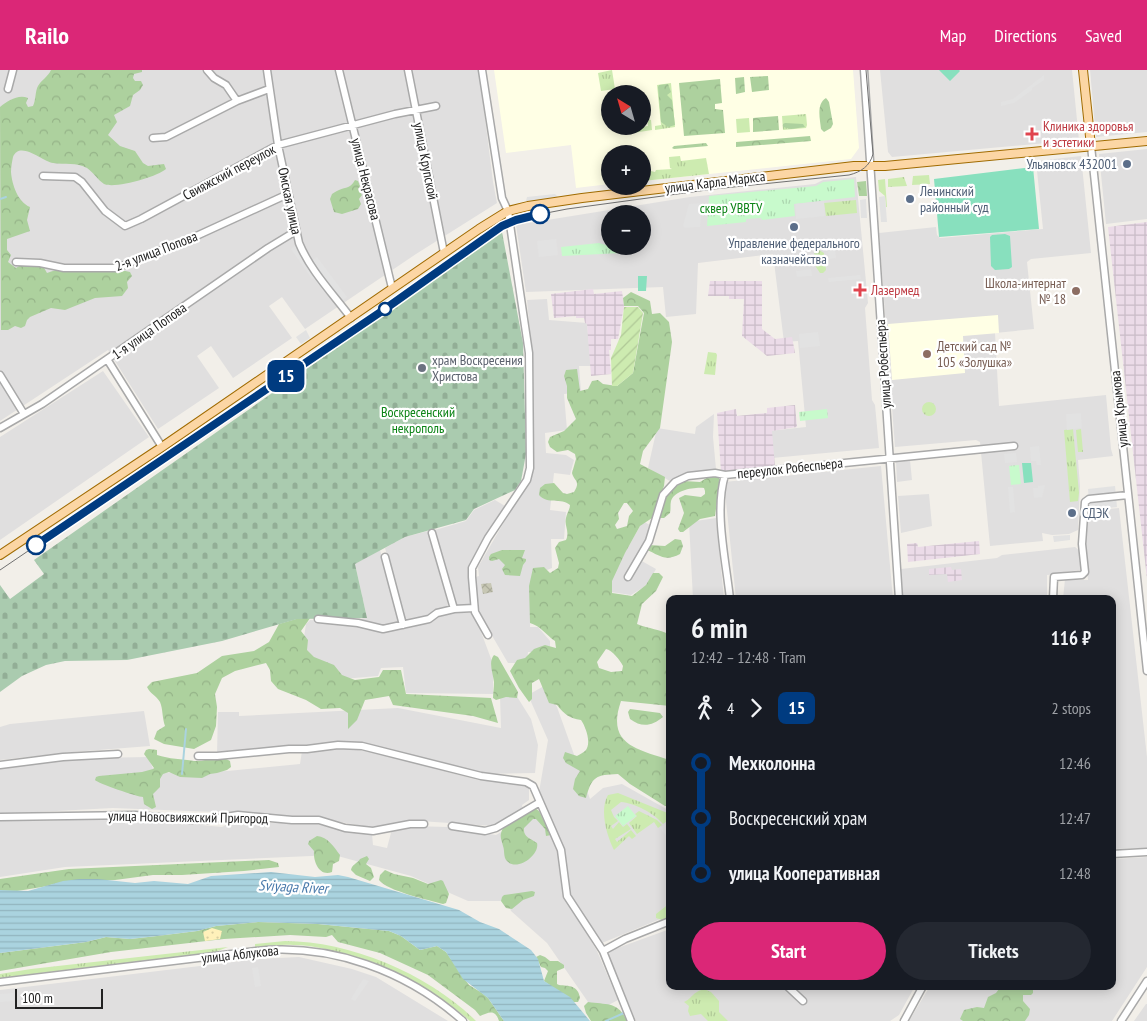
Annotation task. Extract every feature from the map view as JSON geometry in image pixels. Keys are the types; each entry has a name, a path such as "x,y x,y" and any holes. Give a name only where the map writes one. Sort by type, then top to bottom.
{"main road":[{"path":"1083,70 1091,146"},
{"name":"улица Карла Маркса","path":"1,553 162,447 392,288 508,211 582,198 780,174 1147,141"}],"street":[{"path":"8,89 12,70"},
{"path":"207,70 214,78 226,85 237,101"},
{"name":"Омская улица","path":"266,70 278,145 296,231 304,254 351,318"},
{"name":"улица Некрасова","path":"339,70 392,288"},
{"name":"улица Крупской","path":"408,70 444,253"},
{"path":"482,70 502,198 508,211 529,353 530,468 526,480 488,538 472,568 474,608 488,635"},
{"name":"улица Робеспьера","path":"864,70 871,154 869,166 898,595"},
{"path":"152,138 166,137 237,101 269,89"},
{"name":"Свияжский переулок","path":"43,176 75,177 82,182 105,211 125,226 278,145 352,125 436,106"},
{"name":"улица Крымова","path":"1091,146 1147,671"},
{"name":"2-я улица Попова","path":"16,262 40,263 64,268 117,268 192,238 288,194"},
{"name":"1-я улица Попова","path":"0,428 108,359 268,248 296,231"},
{"path":"108,359 162,447"},
{"path":"0,375 24,414"},
{"name":"переулок Робеспьера","path":"628,577 649,542 663,495 675,482 688,476 715,473 725,475 1014,446"},
{"path":"725,475 722,485 720,516 730,595"},
{"path":"1053,595 1054,577 1082,575 1085,572 1082,544 1085,502 1089,499 1128,495"},
{"path":"432,533 454,609"},
{"path":"385,557 403,625"},
{"path":"318,619 358,623 383,629 429,619 437,613 454,609 474,608"},
{"path":"198,756 289,749 307,750 338,745 362,746 481,776 526,782 533,786 561,850 567,896 603,951 631,1021"},
{"path":"0,765 63,756 118,754"},
{"path":"452,826 485,831 509,821 540,802"},
{"name":"улица Новосвияжский Пригород","path":"0,817 136,815 207,820 238,815 292,820 319,820 345,828 373,831 410,824 424,824"},
{"path":"1116,854 1147,852"},
{"path":"603,951 625,938 666,922"},
{"name":"улица Аблукова","path":"0,982 256,951 292,949 335,955 382,970 438,1000 463,1021"},
{"path":"1121,1021 1147,981"},
{"path":"791,990 803,1001"},
{"path":"904,1021 921,990"}],"shaded area":[{"path":"0,70 479,70 497,203 416,254 305,329 282,297 269,306 292,338 233,378 211,346 197,356 219,388 158,429 108,350 0,421"},
{"path":"494,70 853,70 859,148 851,159 651,180 651,145 601,145 601,185 576,188 571,145 506,153"},
{"path":"880,70 1072,70 1079,140 892,157 888,152"},
{"path":"1090,70 1147,70 1147,132 1096,137"},
{"path":"1044,75 1044,80 1014,103 1001,106 1001,102 1013,99"},
{"path":"1147,149 1147,219 1106,224 1099,154"},
{"path":"1081,156 1091,253 1031,259 1027,262 1034,329 995,333 999,406 1106,395 1113,456 1078,460 1080,486 1078,530 1069,534 1052,535 1042,533 1043,541 990,546 980,442 976,440 895,447 879,233 936,227 937,235 940,238 1043,229 1036,161"},
{"path":"856,177 868,303 865,308 872,400 875,405 879,448 772,458 769,431 806,427 798,341 784,342 773,254 698,263 696,314 666,317 663,287 526,292 516,225 601,211 601,255 651,255 651,205 640,205 690,197 815,184 823,180"},
{"path":"555,194 558,197 526,201 527,197"},
{"path":"885,196 887,222 881,222 879,197"},
{"path":"866,199 867,218 861,218 860,200"},
{"path":"824,201 825,216 796,219 795,204"},
{"path":"702,203 700,227 685,228 683,226 689,204"},
{"path":"1147,222 1147,579 1108,227"},
{"path":"556,239 558,255 539,257 537,241"},
{"path":"827,240 834,240 836,258 829,259"},
{"path":"296,245 328,289 324,292 312,279 291,249"},
{"path":"317,257 347,297 342,301 312,260"},
{"path":"811,269 812,276 797,277 796,271"},
{"path":"860,275 861,279 829,282 828,278"},
{"path":"710,281 762,281 762,329 775,339 792,337 795,353 767,356 742,336 744,299 729,299 729,296 708,296"},
{"path":"593,289 594,294 622,291 624,306 618,339 611,339 611,350 609,350 611,374 591,376 587,324 584,318 576,318 576,316 554,318 551,294"},
{"path":"547,299 549,320 587,323 591,366 579,366 581,392 564,394 567,430 545,433 546,453 566,455 574,460 570,475 554,473 550,510 566,512 564,539 551,539 552,568 532,576 530,627 538,627 550,641 550,652 528,652 527,663 508,663 480,615 475,577 479,576 478,567 522,491 531,479 534,443 533,366 527,300"},
{"name":"Детский сад № 105 «Золушка»","path":"998,315 999,333 963,336 965,373 892,380 888,324"},
{"path":"306,330 310,338 301,344 296,337"},
{"path":"818,332 820,346 800,348 799,334"},
{"path":"103,371 149,437 0,540 0,437"},
{"path":"795,405 797,427 772,431 775,467 721,472 717,413 736,409 737,416 767,413 767,408"},
{"path":"1081,413 1082,428 1067,430 1066,414"},
{"path":"714,414 713,437 716,469 690,472 673,483 648,468 657,428 695,434 696,427"},
{"path":"1039,446 1041,465 1037,465 1036,461 1031,461 1030,447"},
{"path":"1016,453 1017,462 1005,463 1004,454"},
{"path":"910,460 912,480 897,482 896,461"},
{"path":"881,466 893,595 736,595 724,482"},
{"path":"1045,485 1042,497 1034,498 1033,488"},
{"path":"1115,486 1117,507 1090,510 1088,489"},
{"path":"1008,487 1013,487 1015,512 1010,513"},
{"path":"929,494 932,526 901,533 898,496"},
{"path":"495,500 505,506 472,559 468,571 474,606 456,608 435,530 466,521 474,510"},
{"path":"1119,508 1147,757 1147,848 1116,849 1116,595 1063,595 1065,579 1088,580 1085,547 1087,511"},
{"path":"716,518 724,595 693,595 689,522"},
{"path":"643,521 653,527 648,541 626,577 630,580 640,560 656,569 647,585 631,595 611,592 610,579"},
{"path":"428,531 443,581 449,610 406,623 385,548 405,537"},
{"path":"1070,535 1070,540 1054,542 1053,536"},
{"path":"979,541 980,554 908,562 907,544 917,543 918,547"},
{"path":"1075,547 1080,551 1081,570 1047,575 1047,595 903,595 901,569 997,558 1002,555"},
{"path":"380,550 399,625 381,629 361,623 360,619 367,618 355,564"},
{"path":"951,567 952,570 961,569 962,580 948,582 947,574 929,575 929,569"},
{"path":"491,583 493,592 483,594 481,584"},
{"path":"450,613 474,613 493,664 493,694 406,693 403,667 381,668 378,676 331,680 314,664 303,644 306,624 310,620 350,623 378,632 429,622"},
{"path":"544,686 557,707 590,799 603,788 622,784 666,809 666,917 602,943 568,891 562,846 539,792 548,740 528,695"},
{"path":"516,695 531,719 538,745 535,773 479,774 439,761 364,744 278,747 255,752 217,754 218,712 239,712 239,716 398,708 501,728 500,696"},
{"path":"144,711 150,746 0,760 0,727 10,724"},
{"path":"339,747 377,753 478,780 526,784 529,788 529,800 522,805 523,810 493,826 420,821 369,827 317,818 113,808 0,814 0,767 94,758 148,757 155,773 227,771 300,764 302,751"},
{"path":"542,809 559,851 563,893 597,951 618,1000 595,1012 547,943 511,911 507,901 468,901 411,876 334,855 65,867 0,877 0,819 32,817 34,821 137,818 222,827 230,823 314,823 343,831 372,834 373,845 387,848 392,829 410,826 448,827 496,835"},
{"path":"666,824 666,836 660,828"},
{"path":"1147,857 1147,967 1112,1021 909,1021 928,990 1116,990 1116,859"},
{"path":"666,930 666,990 913,990 899,1015 890,1021 636,1021 608,956 615,949"},
{"path":"299,957 352,969 376,977 448,1021 0,1021 0,990 258,959"},
{"path":"258,967 261,986 255,987 252,968"},
{"path":"363,979 369,981 355,1001 351,999"},
{"path":"13,993 14,1001 0,1002 0,994"},
{"path":"1146,1004 1147,1021 1134,1021"}],"green space":[{"path":"51,70 142,70 142,72 134,74 133,78 135,81 141,81 143,85 133,95 130,106 114,115 117,122 108,135 120,146 135,151 143,163 148,166 164,164 166,169 136,181 109,185 104,184 83,166 53,163 26,151 16,152 12,161 12,177 19,197 30,207 27,220 30,231 7,239 7,250 11,255 8,262 16,268 24,263 43,266 47,273 60,269 74,269 102,272 123,271 130,272 132,276 127,282 128,288 122,296 95,298 65,310 51,308 30,317 25,326 21,328 15,326 8,330 1,330 0,107 10,100 21,97 28,98 26,103 28,107 33,106 38,86"},
{"path":"612,70 614,85 601,85 601,91 598,73"},
{"path":"939,70 959,70 960,71 950,81"},
{"path":"768,76 769,90 752,92 750,77"},
{"path":"744,77 745,92 736,94 735,78"},
{"path":"720,79 722,103 715,104 715,109 723,110 725,133 684,136 679,83"},
{"path":"671,83 675,127 655,130 655,126 661,125 657,85"},
{"path":"668,84 671,92 667,95 672,100 675,125 668,127 661,122 658,87 659,85"},
{"path":"826,98 829,102 833,124 831,128 824,132 821,129 819,112 821,104"},
{"path":"806,114 806,128 783,130 782,116"},
{"path":"778,116 779,130 753,132 753,118"},
{"path":"749,118 750,132 737,133 736,119"},
{"path":"785,123 803,124 805,127 791,129 783,127"},
{"path":"810,136 811,141 736,147 736,142"},
{"path":"706,143 708,146 672,148 674,146"},
{"path":"680,156 681,161 706,158 709,174 651,180 651,171 672,169 670,168 669,157"},
{"path":"1033,167 1039,229 939,237 934,179"},
{"path":"929,175 930,184 912,185 913,176"},
{"path":"904,177 907,186 888,187 888,179"},
{"name":"сквер УВВТУ","path":"854,179 855,197 794,204 795,216 762,220 761,218 746,219 746,222 707,226 709,196 816,186 823,182"},
{"path":"885,179 887,207 885,196 879,191 878,180"},
{"path":"355,180 358,181 360,186 358,189 362,195 359,199 361,204 358,209 342,214 334,212 330,199 332,194 350,186"},
{"path":"866,181 867,196 859,196 857,182"},
{"path":"856,200 857,213 826,216 824,203"},
{"name":"Воскресенский некрополь","path":"502,232 523,343 526,454 521,481 515,490 474,509 466,520 405,537 355,564 367,618 297,619 222,641 127,660 65,661 46,665 22,676 0,692 0,585 10,599 44,574 34,560"},
{"path":"1005,234 1010,236 1012,267 995,270 991,266 990,237 992,235"},
{"path":"599,243 601,244 601,254 562,256 561,247"},
{"path":"819,250 824,253 826,270 823,273 820,273 816,267 814,251"},
{"path":"638,276 647,276 646,291 638,291"},
{"path":"631,292 650,301 652,314 660,313 669,322 672,342 660,428 643,451 640,464 665,477 664,486 652,518 640,526 612,581 612,593 632,596 646,585 653,573 659,573 663,577 656,591 642,604 637,624 666,633 666,706 621,701 617,715 621,736 627,742 636,748 666,759 666,806 630,784 618,774 596,778 590,785 586,798 579,796 573,789 575,779 580,771 566,763 563,758 565,752 577,756 587,748 588,736 583,723 581,720 567,716 557,705 549,703 539,679 532,683 532,699 529,702 510,671 517,660 525,658 534,649 545,645 556,648 555,641 540,628 530,623 529,586 533,568 544,567 550,573 558,568 559,563 555,548 559,542 566,540 566,516 570,505 563,501 546,500 539,495 540,488 545,484 554,483 563,493 567,494 574,492 577,483 572,473 576,459 575,454 568,450 557,452 550,447 548,442 550,437 564,431 576,419 567,398 567,386 564,376 566,370 577,369 580,391 588,389 592,381 598,380 603,384 617,386 633,373 644,313 638,306 624,306 623,298","holes":["624,503 627,503 633,511 629,516 627,526 617,529 615,525 619,519 618,513","606,649 620,661 623,666 622,671 611,672 599,668 597,662"]},
{"path":"624,307 638,307 643,313 633,373 617,386 612,386 611,358 621,335"},
{"path":"708,352 716,353 717,355 715,375 704,374"},
{"path":"929,402 934,404 936,409 934,414 929,416 924,414 922,409 924,404"},
{"path":"827,409 828,418 800,421 799,412"},
{"path":"1073,429 1079,493 1078,501 1070,502 1064,430"},
{"path":"1081,429 1083,452 1078,452 1076,430"},
{"path":"1022,463 1031,463 1033,482 1024,483"},
{"path":"1019,465 1021,484 1011,485 1009,466"},
{"path":"710,476 718,476 720,480 715,516 700,519 683,532 680,532 678,529 684,513 679,498 685,495 701,497 705,494 705,491 704,488 700,488 685,490 676,494 671,501 670,513 664,518 660,518 659,507 669,490 684,481 700,482"},
{"path":"675,539 681,540 683,546 680,554 675,556 666,558 647,550 649,545 665,546"},
{"path":"502,550 525,550 522,558 526,559 526,561 520,576 505,575 502,569 505,565 499,559 489,560 491,554"},
{"path":"313,614 301,631 308,640 307,650 314,657 334,665 342,675 355,680 379,677 383,670 401,670 406,694 491,698 498,723 473,716 393,705 389,696 365,700 357,720 348,729 348,713 340,708 321,709 306,700 278,689 271,681 270,670 266,663 235,671 222,678 215,694 217,707 216,726 211,740 194,749 164,744 154,739 157,731 165,726 160,702 147,687 152,682 197,673 222,656 254,651 269,642 279,624"},
{"path":"494,655 498,657 518,692 517,698 506,697 496,700 493,698 494,682 491,664"},
{"path":"630,709 660,713 663,717 651,724 643,725 630,719 628,712"},
{"path":"149,749 157,750 157,755 175,759 198,761 216,758 226,759 230,761 231,767 202,778 180,777 169,772 163,774 160,779 160,787 153,794 156,807 152,809 144,804 143,797 118,790 95,780 99,776 142,772 153,769 144,754"},
{"path":"618,793 666,812 666,822 663,824 644,809 621,802 611,810 618,821 611,826 613,829 619,822 623,827 627,824 631,829 615,839 617,842 631,830 636,836 632,839 629,836 614,850 609,838 604,815 605,801 608,795"},
{"path":"628,806 636,816 623,826 615,816"},
{"path":"535,808 539,811 551,835 546,836 545,829 536,819 533,819 524,828 524,831 527,837 537,843 535,852 522,863 512,864 505,858 501,837 503,828"},
{"path":"639,811 657,820 662,825 658,828 654,822 637,834 629,823 637,816 635,814"},
{"path":"317,836 328,840 340,855 339,861 333,864 332,872 327,873 320,870 316,863 314,851 308,844 309,841"},
{"path":"367,856 369,859 366,864 371,868 374,877 370,881 356,875 351,870 352,866 360,859"},
{"path":"269,860 278,863 279,867 182,875 153,875 115,880 67,881 11,892 0,891 0,879 69,869"},
{"path":"385,870 428,884 443,881 449,894 446,903 443,904 419,898 390,888 379,880 380,875"},
{"path":"535,892 534,896 523,900 512,909 506,908 501,901 504,895"},
{"path":"666,906 666,919 656,918 656,914"},
{"path":"258,922 318,924 389,931 401,936 420,950 437,946 446,952 469,985 488,998 504,1021 499,1021 495,1014 491,1012 480,1016 475,1010 428,975 380,953 338,942 332,935 326,937 290,935 224,939 111,952 0,971 0,953 86,942 106,937 130,939 197,931 216,926"},
{"path":"285,941 336,947 388,964 413,975 436,989 476,1021 470,1021 444,1000 400,975 353,957 309,946 255,947 255,944"},
{"path":"228,947 215,952 0,978 0,974 31,969"},
{"path":"540,955 550,961 558,961 564,965 564,968 557,971 557,984 575,988 580,998 578,1002 572,1002 544,981 548,971 541,967 536,957"},
{"path":"706,990 711,992 719,1001 719,1012 728,1021 708,1021 701,1014 690,1016 689,1006 684,1002 697,992"},
{"path":"998,990 1033,990 1031,995 1023,995 1023,1001 1030,1009 1025,1021 963,1021 960,1019 964,1010 977,1007 984,1008 988,997"},
{"path":"588,1002 616,1007 627,1021 591,1021 584,1006"}],"sand":[{"path":"212,928 222,931 220,939 205,941 203,932"}],"water":[{"name":"Sviyaga River","path":"271,872 315,877 338,875 348,877 459,910 480,922 499,929 531,950 538,959 544,981 570,997 590,1021 504,1021 488,998 463,979 446,952 437,946 420,950 401,936 389,931 318,924 258,922 216,926 197,931 130,939 106,937 86,942 0,953 0,890 28,891 63,881 79,879 188,884 211,876"}],"waterway":[{"path":"0,199 6,197"},
{"path":"182,774 186,729"},
{"path":"606,1021 624,1013 623,1009"}],"tram line":[{"path":"0,570 511,222 567,209 714,189 849,175 861,170 870,162 873,154 866,70"},
{"name":"15","path":"36,545 385,309 502,226 522,218 540,214"}],"place":[{"name":"Клиника здоровья и эстетики","path":"1032,134"},
{"name":"Ульяновск 432001","path":"1127,164"},
{"name":"Ленинский районный суд","path":"910,199"},
{"name":"Управление федерального казначейства","path":"794,227"},
{"name":"Лазермед","path":"860,290"},
{"name":"Школа-интернат № 18","path":"1076,291"},
{"name":"Детский сад № 105 «Золушка»","path":"927,354"},
{"name":"храм Воскресения Христова","path":"422,368"},
{"name":"СДЭК","path":"1072,513"}]}
